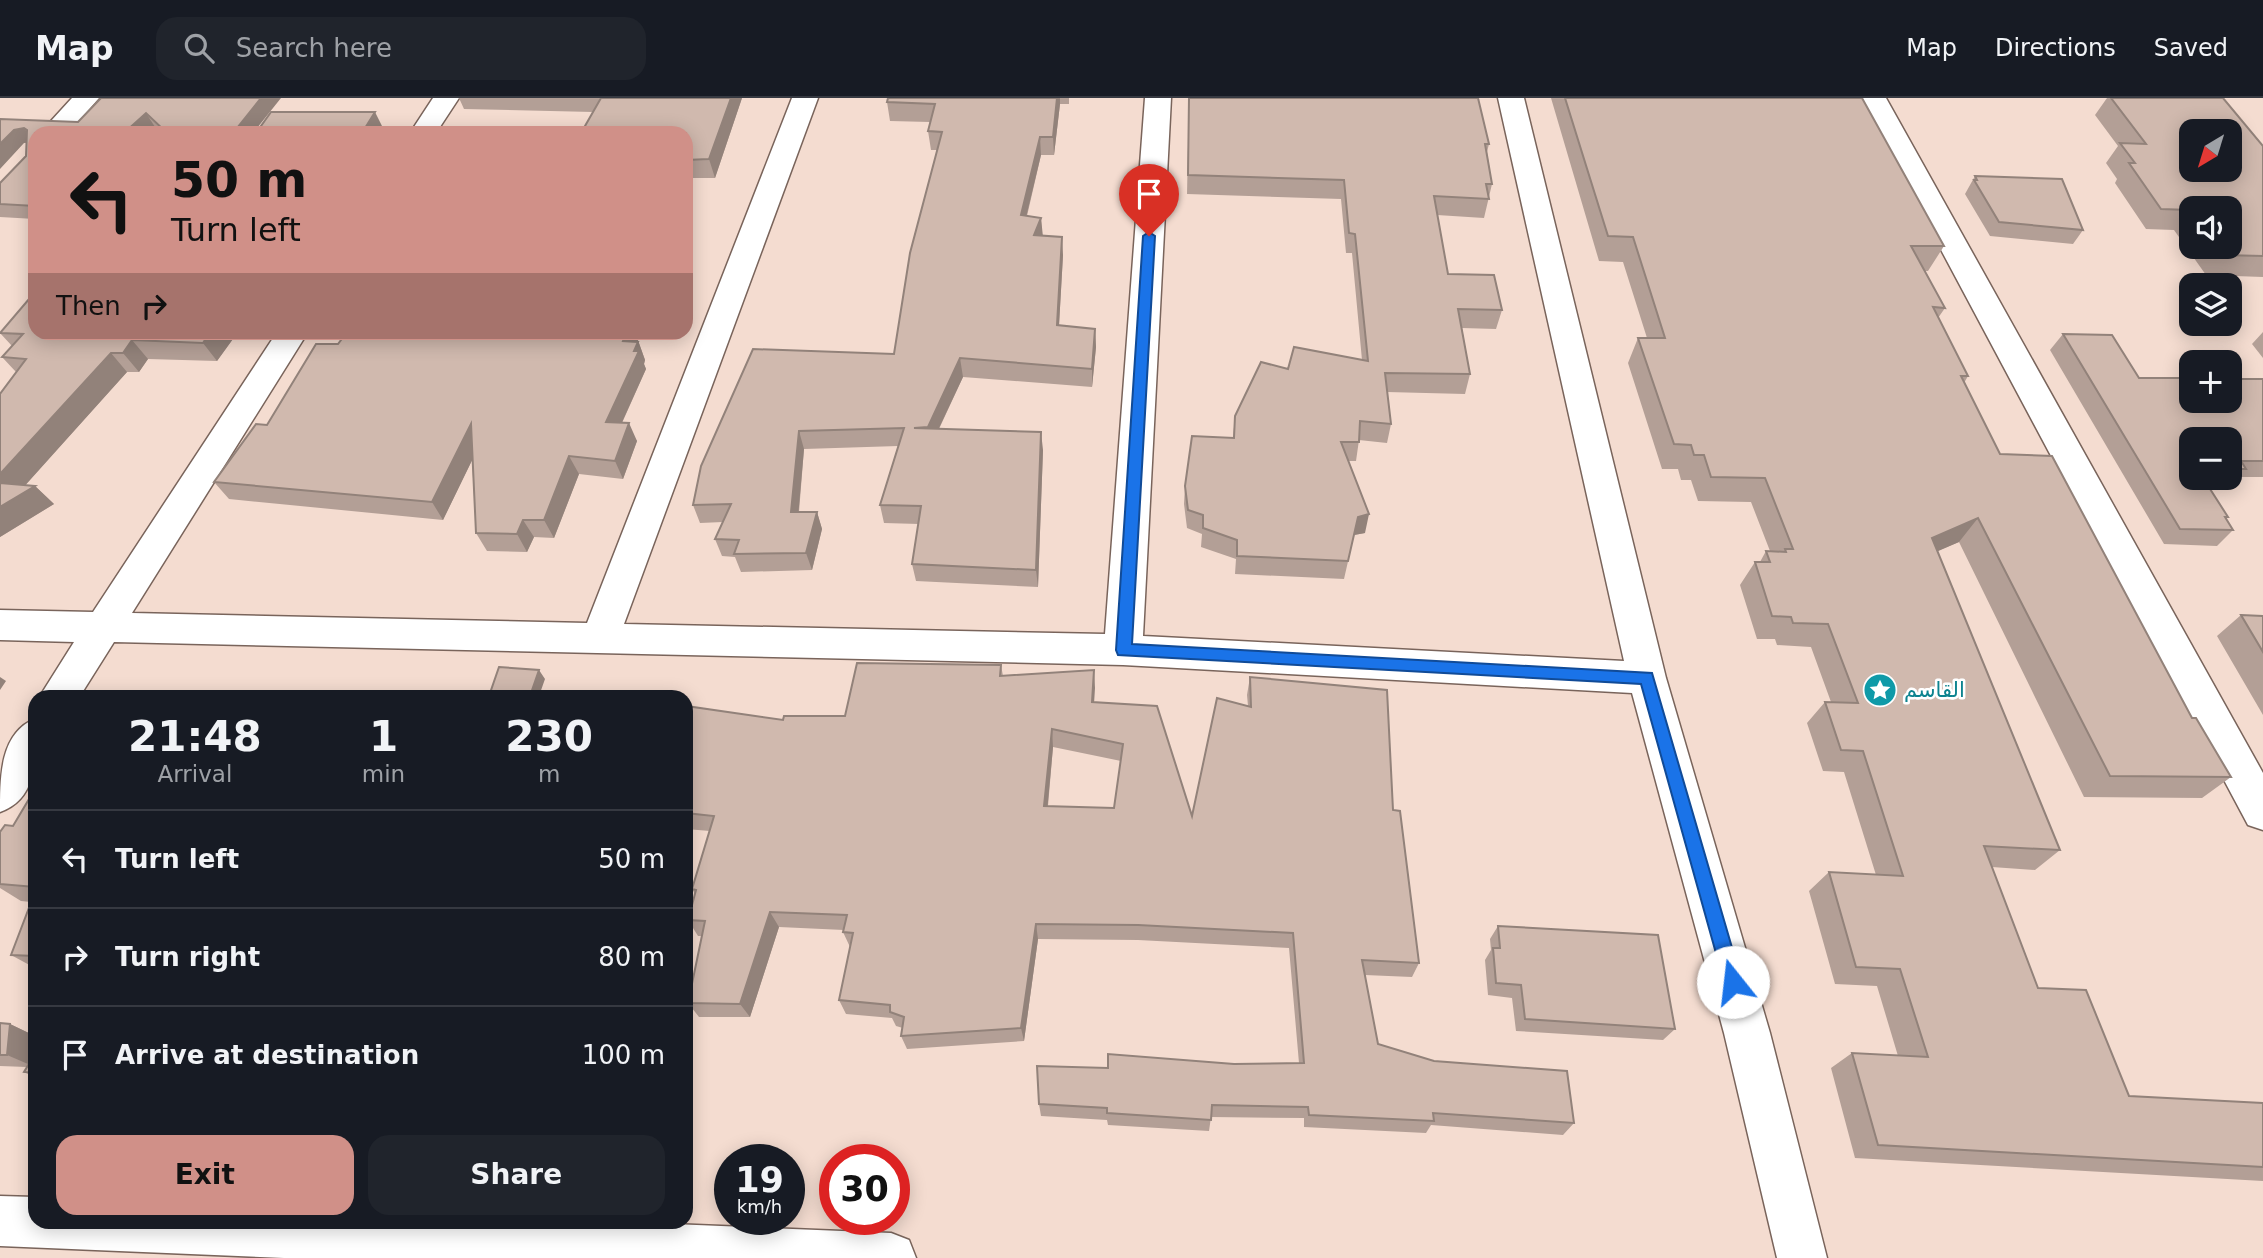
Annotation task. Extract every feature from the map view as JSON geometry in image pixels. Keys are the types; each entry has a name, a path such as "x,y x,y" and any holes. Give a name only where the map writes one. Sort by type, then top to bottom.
{"street":[{"path":"60,126 86,98"},
{"path":"428,126 446,98"},
{"path":"600,638 806,98"},
{"path":"1124,650 1158,98"},
{"path":"1511,98 1647,678 1748,1033 1802,1258"},
{"path":"1873,98 2263,812"},
{"path":"63,690 288,340"},
{"path":"0,625 1124,650 1647,678"},
{"path":"0,794 28,748"},
{"path":"0,1221 28,1223"},
{"path":"123,1229 430,1249 891,1258"}],"building":[{"path":"101,98 261,98 239,126 160,126 146,113 132,126 28,126 28,206 0,204 0,183 26,156 27,130 14,130 0,144 0,119 78,122"},
{"path":"601,98 731,98 709,159 693,160 693,126 585,126"},
{"path":"888,98 1057,98 1053,137 1040,137 1021,215 1041,218 1034,235 1062,237 1057,325 1095,329 1092,369 960,358 928,427 914,428 1041,432 1036,570 912,564 921,506 880,505 904,428 799,431 791,512 817,512 806,553 734,554 739,540 715,539 731,504 693,505 701,466 753,349 894,354 910,253 942,132 928,131 935,104 887,102"},
{"path":"1189,98 1478,98 1489,144 1485,144 1492,184 1486,184 1489,199 1434,196 1448,274 1494,275 1502,310 1458,309 1470,374 1385,373 1391,424 1360,421 1359,442 1341,442 1369,514 1358,517 1348,561 1237,556 1237,540 1203,528 1203,515 1188,510 1185,486 1192,436 1234,438 1235,416 1261,362 1288,369 1294,347 1368,361 1355,234 1349,233 1344,180 1188,175"},
{"path":"1565,98 1862,98 1944,246 1911,246 1945,308 1933,307 1968,376 1961,376 2000,454 2052,456 2192,718 2196,718 2231,777 2110,776 1978,518 1932,538 2060,850 1984,846 2038,988 2086,990 2129,1096 2263,1103 2263,1167 1878,1145 1852,1053 1928,1057 1900,969 1856,967 1829,872 1903,876 1863,751 1841,750 1825,702 1858,703 1828,624 1793,623 1791,617 1772,616 1755,562 1770,562 1766,551 1786,552 1785,549 1793,549 1765,478 1711,477 1704,455 1694,455 1691,445 1674,444 1638,338 1665,338 1633,237 1608,236"},
{"path":"2111,98 2223,98 2240,119 2179,119 2179,182 2242,182 2242,121 2263,146 2263,256 2242,255 2242,196 2179,196 2179,210 2161,209 2129,163 2135,163 2120,143 2146,144"},
{"path":"271,112 375,112 366,126 261,126"},
{"path":"1975,176 2062,179 2083,230 1999,222 1974,180 1977,180"},
{"path":"28,300 28,340 132,340 123,353 111,353 0,474 0,394 26,359 2,357 23,334 0,333"},
{"path":"2063,334 2112,335 2139,378 2179,378 2179,413 2242,413 2242,379 2263,379 2263,461 2242,461 2242,427 2179,427 2179,490 2211,490 2233,530 2180,529"},
{"path":"132,340 205,340 203,343"},
{"path":"341,340 638,342 634,351 639,351 606,422 629,423 615,461 569,456 544,520 523,520 517,534 476,533 471,424 432,502 214,482 256,424 267,425 316,344 338,344"},
{"path":"0,483 35,486 0,507"},
{"path":"2241,615 2263,616 2263,652"},
{"path":"857,663 1001,665 1000,676 1094,670 1092,702 1157,706 1192,816 1217,698 1251,707 1250,677 1387,690 1393,810 1400,811 1419,963 1362,960 1378,1044 1434,1061 1567,1071 1574,1123 1433,1113 1434,1121 1309,1115 1308,1107 1212,1105 1211,1120 1107,1113 1107,1108 1039,1104 1037,1066 1108,1068 1108,1054 1234,1064 1304,1063 1293,933 1138,925 1036,924 1021,1028 901,1036 904,1017 890,1012 890,1005 839,1000 853,933 843,932 847,915 770,912 740,1004 693,1003 693,979 705,921 693,920 696,890 693,886 714,816 693,814 693,707 783,720 784,716 845,716","holes":["1052,729 1123,744 1114,808 1044,806"]},
{"path":"499,667 539,670 532,690 491,690"},
{"path":"28,801 28,886 0,884 0,832 5,825 13,826"},
{"path":"28,910 28,956 11,955"},
{"path":"1498,926 1658,935 1675,1029 1525,1019 1521,985 1496,983 1493,948 1500,948"},
{"path":"0,1023 10,1024 7,1055 0,1055"}],"place":[{"name":"القاسم","path":"1880,690"}],"route":[{"path":"1149,236 1124,650 1647,678 1733,982"}]}
